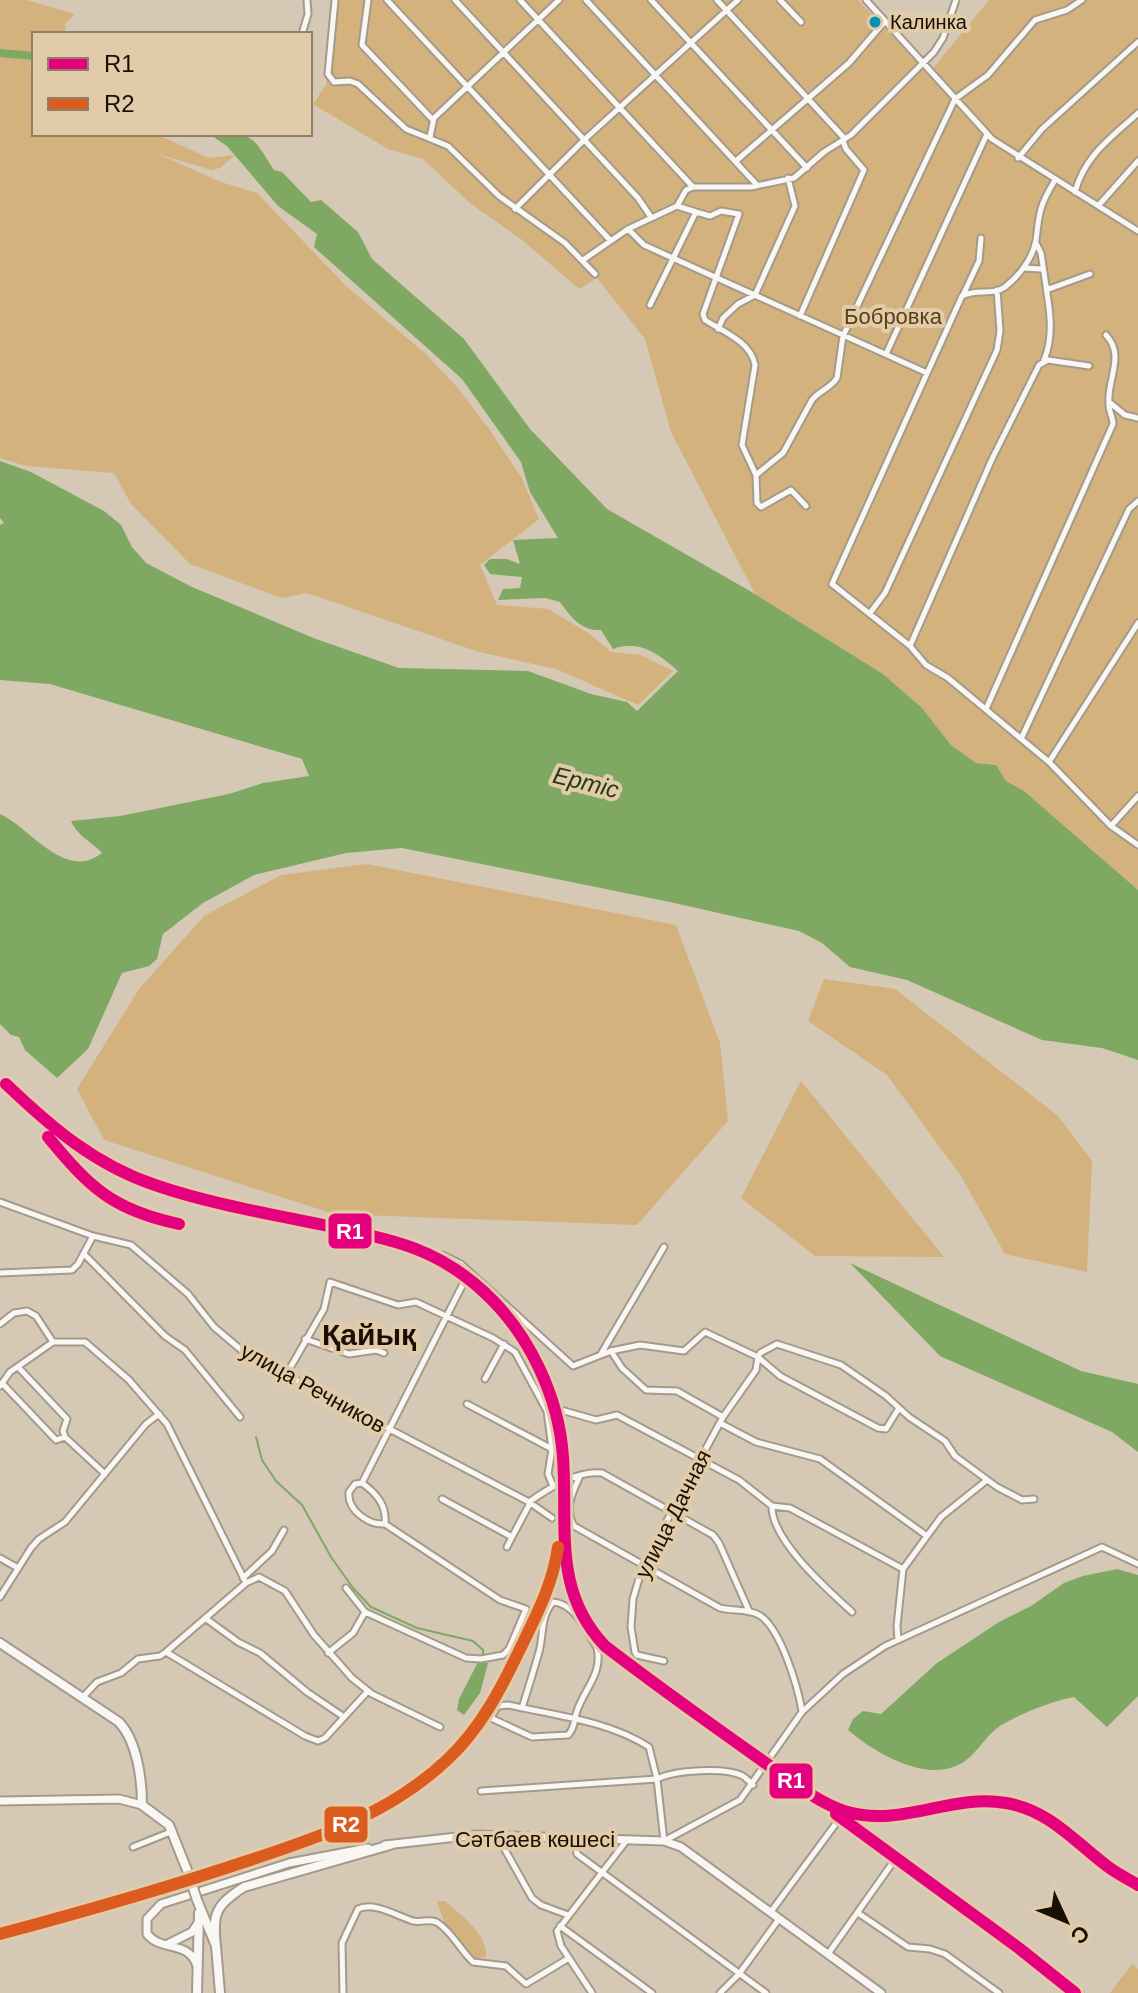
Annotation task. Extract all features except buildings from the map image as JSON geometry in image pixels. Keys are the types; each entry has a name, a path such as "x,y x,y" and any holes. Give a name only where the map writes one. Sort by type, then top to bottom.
{"highway":[{"path":"0,1643 126,1730 138,1768 142,1805 173,1831 216,1946"},
{"path":"220,1993 214,1921 224,1900 244,1887 390,1845"},
{"path":"197,1993 198,1904"},
{"path":"197,1947 206,1940 216,1946"}],"main road":[{"path":"0,1801 119,1799 142,1805"},
{"name":"Сәтбаев көшесі","path":"197,1968 194,1957 186,1950 150,1939 145,1928 151,1912 161,1904 289,1863 390,1845 475,1835 574,1837 664,1841 681,1847 881,1993"},
{"path":"168,1944 192,1932 199,1921"}],"street":[{"path":"303,32 308,14 307,0"},
{"path":"341,0 335,0 328,74 334,82 358,84 406,129 448,146 515,209 559,238 595,274"},
{"path":"368,0 362,45 433,120"},
{"path":"387,0 610,240"},
{"path":"455,0 638,198 651,217"},
{"path":"520,0 693,187"},
{"path":"430,137 433,120 466,85 559,0"},
{"path":"586,0 758,186"},
{"path":"651,0 807,168"},
{"path":"717,0 807,97 844,140 846,149 864,170 800,316"},
{"path":"515,209 584,140 738,0"},
{"path":"780,0 801,22"},
{"path":"866,0 987,134 1018,158 1136,227"},
{"path":"583,260 628,229 677,206 686,190 693,187 758,186 794,178 824,152 844,140 922,64 943,38 956,0"},
{"path":"756,475 783,453 812,400 833,384 839,373 843,336 955,99 988,75 1035,20 1067,10 1082,0"},
{"path":"736,161 849,63 885,21"},
{"path":"1018,158 1042,129 1138,42"},
{"path":"1075,192 1081,171 1088,162 1138,113"},
{"path":"886,354 987,134"},
{"path":"1098,206 1138,161"},
{"path":"718,329 723,318 738,304 755,295 795,206 788,178"},
{"path":"962,296 978,290 1004,288 1024,268 1036,243 1037,222 1043,202 1055,180"},
{"path":"677,206 710,216 721,211 739,214 703,314 705,320 754,354 755,365 742,445 756,475 757,503 761,507 787,490 806,506"},
{"path":"650,305 696,212"},
{"path":"628,229 644,245 927,373"},
{"path":"981,238 979,261 832,584 910,646 926,665 948,678 1049,762 1111,826 1138,845"},
{"path":"910,646 992,459 1049,346 1051,324 1041,253 1036,243"},
{"path":"1024,268 1041,269"},
{"path":"1046,286 1052,289 1090,274"},
{"path":"870,613 885,593 997,350 1000,331 997,290"},
{"path":"1106,335 1113,343 1115,354 1109,402 1113,424"},
{"path":"1043,361 1089,366"},
{"path":"1109,402 1125,415 1138,418"},
{"path":"986,709 1113,424 1125,415"},
{"path":"1021,739 1129,509 1138,501"},
{"path":"1049,762 1138,623"},
{"path":"1111,826 1138,796"},
{"name":"улица Речников","path":"0,1202 93,1236 131,1245 188,1294 214,1327 234,1345 529,1502 552,1518"},
{"path":"340,1232 426,1255 465,1280 449,1317 362,1483"},
{"path":"0,1273 67,1271 75,1268 93,1236"},
{"path":"600,1355 664,1247"},
{"path":"84,1254 165,1336 185,1350 240,1417"},
{"path":"443,1255 461,1264 573,1366 611,1351 640,1345 684,1351 705,1332 758,1357 780,1376 878,1428 886,1429 899,1408"},
{"path":"286,1375 324,1309 330,1282 398,1305 416,1302 504,1344 519,1356 528,1377 543,1398 551,1426 552,1449 548,1474 553,1486"},
{"path":"0,1324 14,1313 27,1311 36,1316 53,1342"},
{"path":"305,1339 349,1354 376,1350 384,1353"},
{"path":"0,1374 10,1372 53,1342 89,1344 129,1380 159,1414 244,1581"},
{"path":"485,1379 504,1344"},
{"path":"758,1357 777,1344 841,1365 945,1441 955,1456 987,1480 1022,1500 1034,1499"},
{"path":"611,1351 622,1368 646,1390 677,1391 756,1442 820,1459 927,1536"},
{"name":"улица Дачная","path":"664,1661 635,1652 631,1627 633,1599 643,1565 721,1420 756,1370 758,1357"},
{"path":"18,1367 67,1419 63,1431 65,1437 105,1474"},
{"path":"10,1372 1,1385 56,1440 65,1437"},
{"path":"467,1404 552,1449"},
{"path":"561,1410 596,1420 617,1415 739,1480 772,1506 790,1508 903,1569"},
{"path":"0,1597 39,1539 65,1522 146,1424 159,1414"},
{"path":"507,1547 529,1502 553,1486 580,1476 602,1473 713,1535 749,1611"},
{"path":"580,1476 568,1510 574,1526 720,1608 749,1611 763,1617 778,1640 797,1686 802,1712"},
{"path":"898,1640 903,1569 950,1508 987,1480"},
{"path":"346,1588 365,1612 455,1655 481,1659 503,1655 509,1649 526,1609 500,1600 385,1524 369,1521 351,1505 349,1492 355,1484 362,1483 379,1498 384,1507 385,1524"},
{"path":"442,1499 512,1537"},
{"path":"772,1506 773,1519 801,1563 852,1612"},
{"path":"82,1698 97,1682 121,1673 138,1659 160,1656 166,1652 244,1581 272,1551 284,1530"},
{"path":"522,1708 540,1650 541,1628 547,1610 553,1602 558,1602 570,1608 599,1654 594,1680 577,1711 575,1720 572,1732 568,1735 532,1737 496,1722 492,1715 503,1704 575,1720 633,1737 649,1747 657,1779 664,1841 740,1800 802,1712 843,1674 898,1640 1102,1547 1138,1564"},
{"path":"0,1558 18,1568"},
{"path":"244,1581 259,1577 279,1586 328,1653 368,1691 440,1727"},
{"path":"328,1653 353,1633 365,1612"},
{"path":"205,1618 238,1642 260,1653 307,1692 344,1717"},
{"path":"166,1652 311,1739 325,1738 368,1691"},
{"path":"481,1791 657,1779 708,1770 744,1776 753,1785"},
{"path":"770,1913 840,1818 896,1858"},
{"path":"133,1847 173,1831"},
{"path":"574,1837 577,1854 766,1993"},
{"path":"592,1993 557,1934 568,1915 628,1839"},
{"path":"504,1848 532,1898 541,1905 568,1915"},
{"path":"828,1954 898,1855 1080,1993"},
{"path":"343,1993 342,1943 362,1906 371,1906 417,1922 434,1921 473,1962 506,1966 526,1984 569,1958"},
{"path":"858,1913 908,1947 945,1954 999,1993"},
{"path":"720,1993 739,1974 779,1919"},
{"path":"560,1926 652,1993"}],"green space":[{"path":"0,0 27,0 75,14 64,25 64,32 32,32 32,63 29,63 32,68 32,136 160,136 209,158 235,155 220,168 212,170 158,154 221,182 257,193 346,286 426,354 457,387 521,477 539,519 480,565 497,605 548,609 590,634 611,652 641,655 673,671 638,705 556,669 479,652 307,593 282,598 190,564 131,504 114,473 26,466 0,458"},
{"name":"Бобровка","path":"336,0 858,0 929,73 989,0 1138,0 1138,890 1024,791 1006,781 996,765 976,763 951,745 922,708 883,674 755,594 671,432 645,339 597,278 579,289 521,239 471,204 423,159 388,149 313,104 326,85"},
{"path":"367,864 676,925 720,1043 728,1121 637,1225 334,1214 104,1140 77,1089 139,989 204,916 281,875"},
{"path":"824,979 895,989 1058,1116 1092,1161 1087,1272 1005,1254 961,1176 887,1075 808,1021"},
{"path":"801,1081 944,1257 815,1256 741,1198"},
{"path":"437,1901 445,1901 472,1926 483,1940 486,1957 471,1959 447,1931"},
{"path":"1132,1964 1138,1969 1138,1993 1110,1993"}],"water":[{"name":"Ертіс","path":"212,136 249,138 260,148 274,170 282,172 311,202 321,200 358,232 372,259 464,339 530,429 607,509 755,594 883,674 922,708 951,745 976,763 996,765 1006,781 1024,791 1138,890 1138,1060 1102,1048 1042,1040 907,980 850,967 822,943 799,931 402,848 346,853 254,875 203,903 163,934 157,959 149,966 122,973 88,1049 57,1078 25,1050 19,1037 11,1035 0,1024 0,814 62,857 75,861 88,860 102,853 81,835 71,821 120,816 229,794 263,783 309,776 302,759 50,684 0,680 0,525 4,523 0,518 0,461 31,472 104,511 121,525 132,547 146,563 192,587 316,639 399,668 528,671 591,694 627,702 637,711 678,671 656,654 640,647 613,649 601,630 582,626 560,602 545,598 498,600 503,589 520,588 522,577 490,574 484,565 490,559 507,559 520,564 513,540 558,538 530,492 521,462 462,379 314,247 317,234 278,206 227,146"},
{"path":"850,1263 1081,1371 1138,1384 1138,1452 1112,1432 940,1356"},
{"path":"1117,1569 1138,1575 1138,1696 1107,1727 1074,1697 1065,1699 1008,1721 965,1761 951,1768 936,1770 904,1764 888,1757 848,1730 853,1719 863,1711 881,1714 937,1663 1064,1583"},
{"path":"478,1662 488,1663 480,1693 464,1715 457,1710 459,1699"}],"waterway":[{"path":"0,53 32,56"},
{"path":"256,1437 262,1460 276,1481 302,1505 331,1557 371,1607 417,1628 473,1641 483,1650 483,1665"}],"transit line":[{"name":"R1","path":"6,1084 75,1143 133,1177 199,1198 397,1242 433,1256 484,1292 528,1346 548,1389 563,1457 566,1557 577,1603 588,1625 605,1646 795,1784 833,1807 865,1815 906,1814 985,1801 1021,1807 1048,1819 1111,1869 1138,1885"},
{"name":"R1","path":"48,1137 77,1170 104,1194 137,1212 179,1224"},
{"name":"R2","path":"0,1934 153,1891 299,1844 352,1822 402,1795 448,1759 489,1708 543,1600 558,1547"},
{"name":"R1","path":"836,1814 1075,1993"}],"place":[{"name":"Калинка","path":"875,22"}],"district":[{"name":"Қайық","path":"369,1334"}]}
